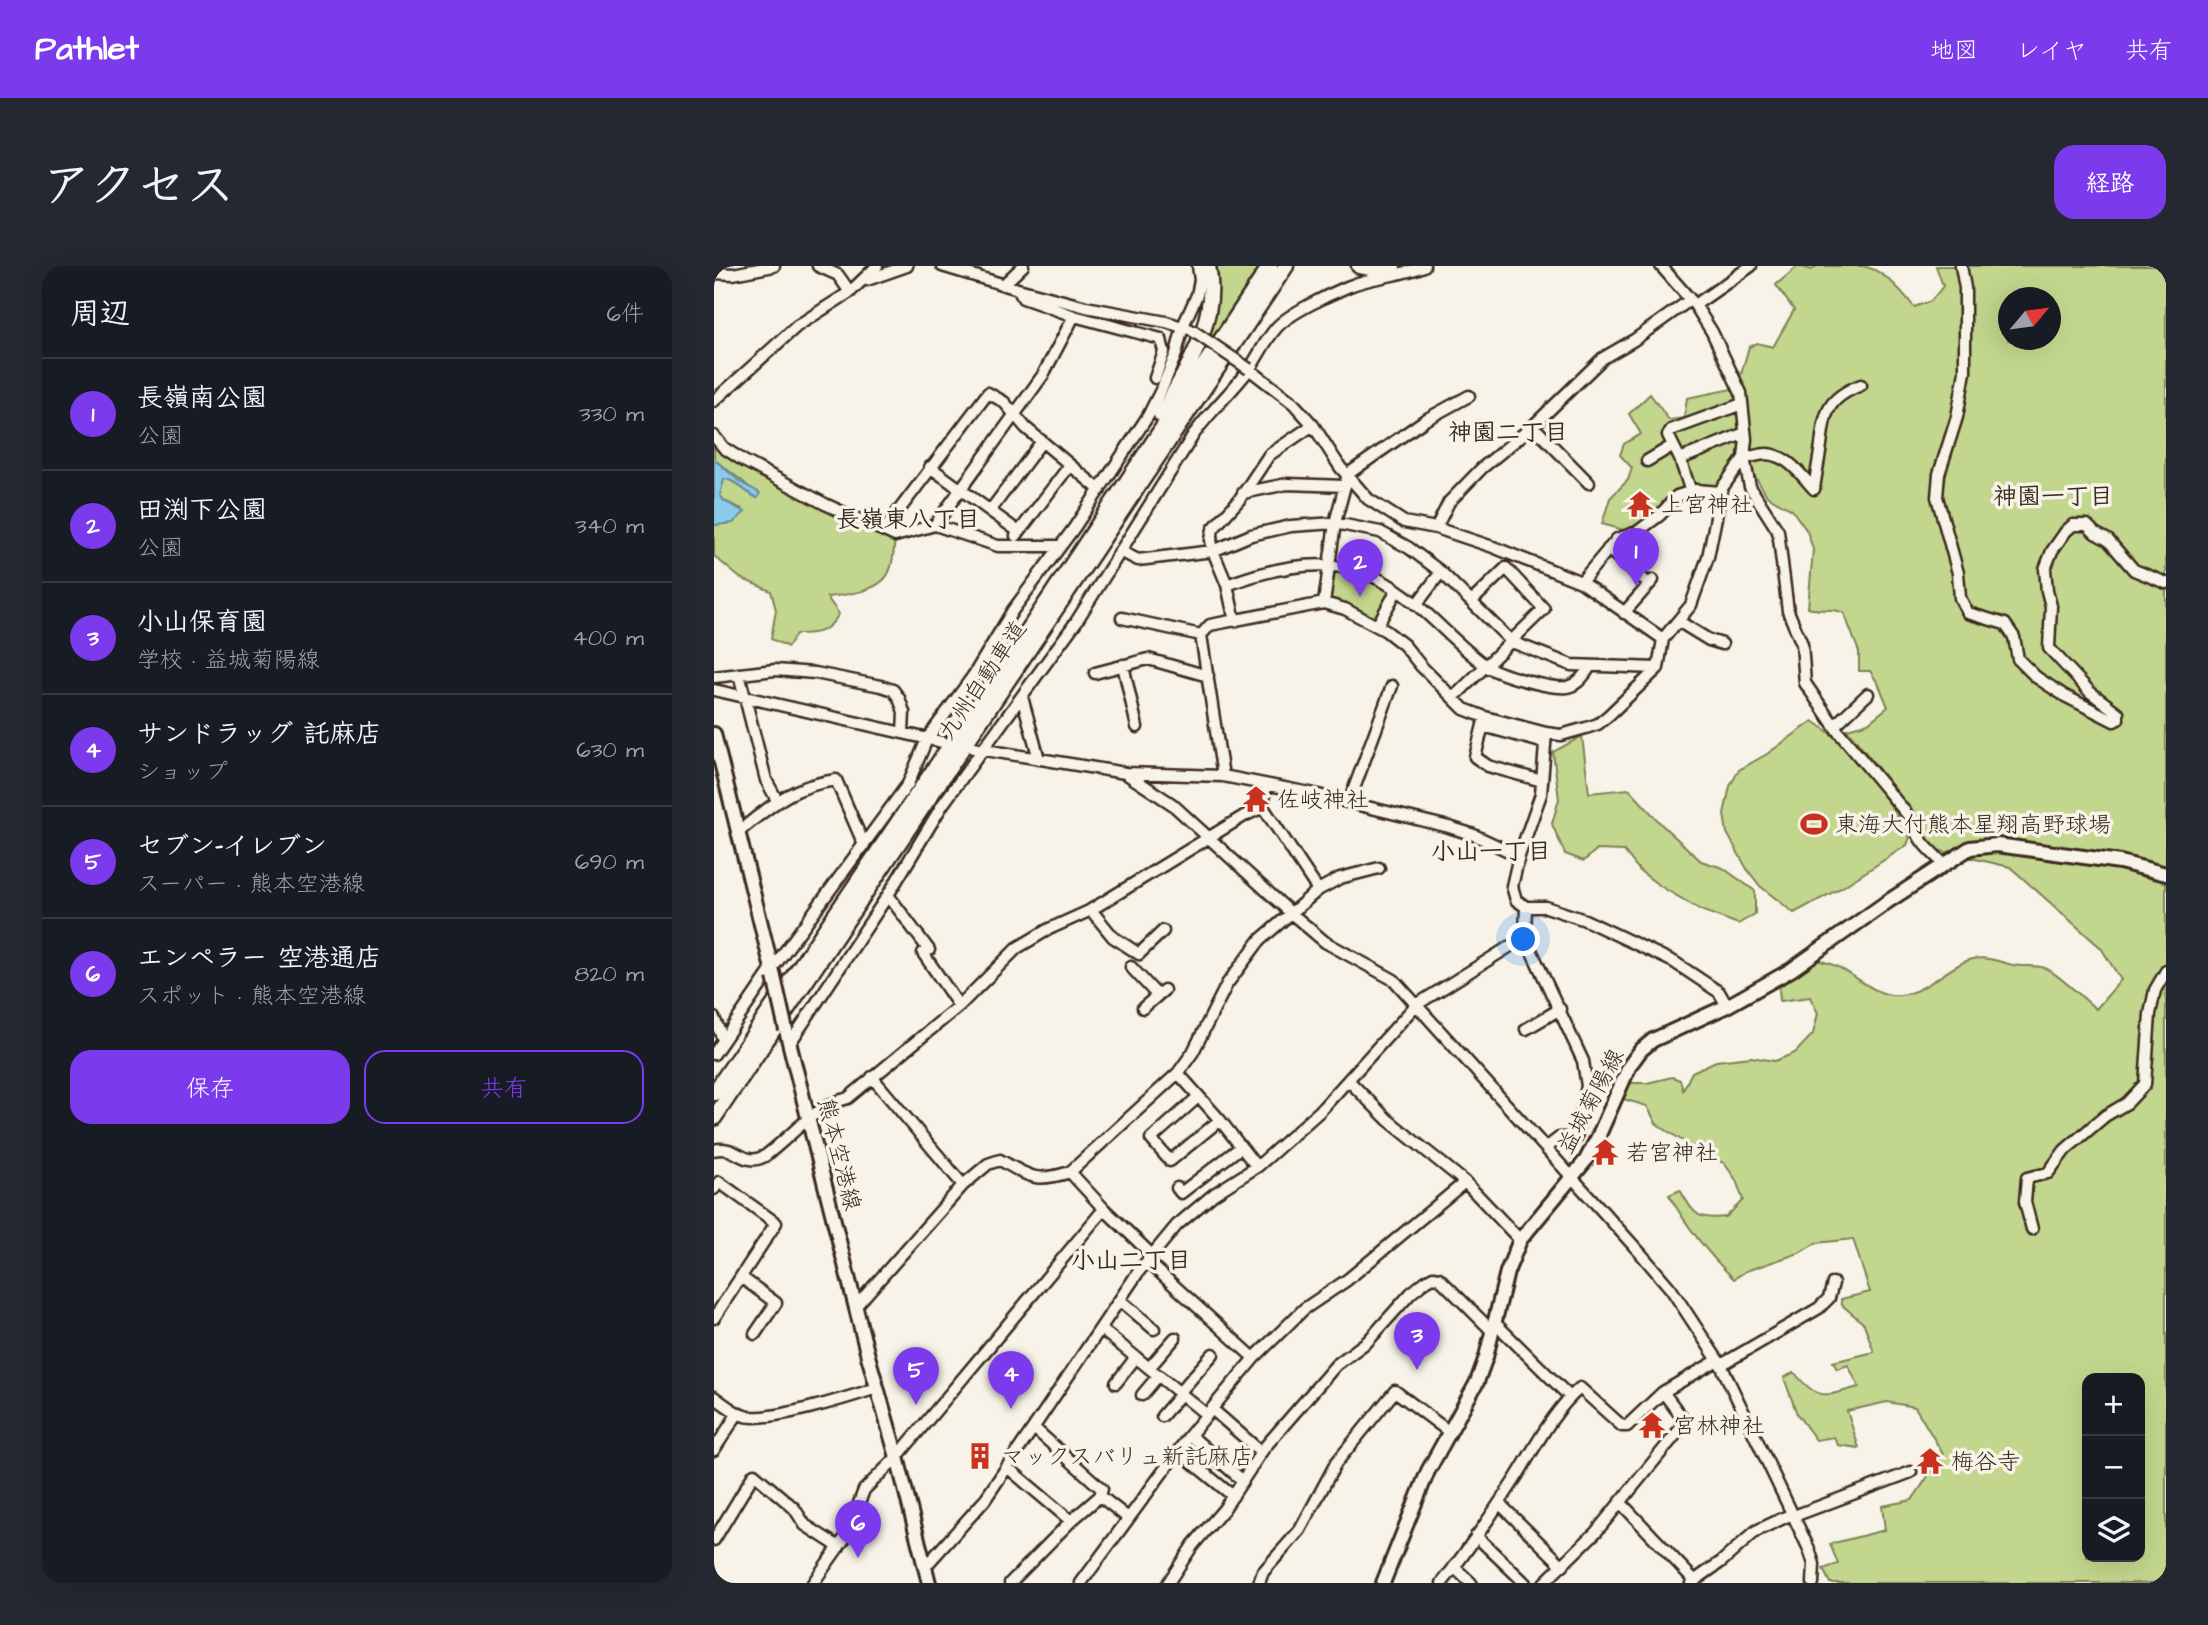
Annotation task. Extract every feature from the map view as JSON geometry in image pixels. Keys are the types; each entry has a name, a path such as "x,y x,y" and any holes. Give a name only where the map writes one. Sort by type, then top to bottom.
{"highway":[{"path":"1096,529 1191,360 1209,303 1211,287 1208,266"},
{"name":"九州自動車道","path":"714,1093 1096,529 1270,266"},
{"name":"九州自動車道","path":"714,1118 1286,266"},
{"path":"1359,266 1377,269 1393,266"}],"main road":[{"name":"熊本空港線","path":"714,734 856,1306 929,1583"},
{"name":"益城菊陽線","path":"1383,1583 1428,1471 1477,1382 1507,1272 1520,1240 1586,1160 1630,1065 1641,1050 1653,1040 1727,1006 1791,970 1970,848 1997,845 2120,862 2166,874"}],"street":[{"path":"714,273 733,274 774,266"},
{"path":"818,266 838,275 850,292"},
{"path":"714,401 797,326 850,292 877,266"},
{"path":"863,282 907,266"},
{"path":"942,266 1086,307 1183,326 1193,331 1293,403 1313,425 1368,499 1404,522 1436,528 1493,547 1581,582 1663,639"},
{"path":"1003,285 1023,266"},
{"path":"714,1054 908,784 927,738 973,676 1013,610 1100,490 1158,396 1197,295 1198,266"},
{"path":"788,1036 888,895 978,749 1022,697 1076,622 1194,433 1249,369 1276,328 1290,317 1348,286 1409,273 1424,266"},
{"path":"1661,266 1681,286 1712,332 1741,393 1745,433 1744,458 1750,487 1778,531 1788,611 1802,644 1805,683 1834,726 1912,820 1917,837 1944,864"},
{"path":"1436,528 1450,502 1482,468 1533,426 1603,358 1751,266"},
{"path":"1961,266 1965,288 1965,372 1957,417 1939,474 1937,497 1958,573 1960,598 1968,613 2005,624 2014,637 2018,659 2036,677 2065,696 2114,721 2119,719 2118,713 2090,692 2049,648 2051,606 2045,569 2052,551 2066,531 2073,525 2087,525 2108,540 2134,569 2166,583"},
{"path":"1018,289 1023,298 1074,316 1161,339 1164,352 1154,377"},
{"path":"935,526 1043,375 1074,316"},
{"path":"1201,635 1210,625 1324,603 1345,609 1377,626 1404,645 1420,666 1464,709 1484,722 1545,738 1598,724 1658,667 1663,639 1691,605 1704,569 1721,492 1744,458 1767,454 1782,459 1799,471 1814,489 1826,412 1834,400 1845,391 1861,385"},
{"path":"884,530 988,393 1003,402 1042,441 1100,490"},
{"path":"1324,603 1335,523 1348,474 1425,420 1469,396"},
{"path":"1691,492 1680,459 1668,435 1671,430 1742,404"},
{"path":"1234,621 1227,585 1213,551 1213,529 1243,494 1269,455 1313,425"},
{"path":"1533,426 1589,484"},
{"path":"1680,459 1745,433"},
{"path":"714,436 724,448 744,461 825,504 895,536 935,526 998,546 1060,546"},
{"path":"990,511 1042,441"},
{"path":"1647,461 1672,446"},
{"path":"1010,545 1070,465"},
{"path":"930,467 1019,532"},
{"path":"1243,494 1287,484 1345,486"},
{"path":"1581,582 1617,539 1637,532 1677,496 1691,492 1721,492"},
{"path":"1120,551 1138,560 1213,551 1251,536 1291,526 1335,523 1380,533 1409,548 1441,572 1512,642 1572,665 1658,667"},
{"path":"1608,549 1651,582 1624,613"},
{"path":"1227,585 1286,568 1329,566 1365,573 1417,604 1487,667 1524,679 1566,687 1575,684 1590,666"},
{"path":"1454,697 1544,609 1506,568 1472,601"},
{"path":"1417,604 1441,572"},
{"path":"1377,626 1397,590"},
{"path":"1122,618 1201,635"},
{"path":"1678,621 1709,640 1722,644"},
{"path":"1201,635 1223,776"},
{"path":"1095,673 1148,659 1208,676"},
{"path":"1123,665 1137,727"},
{"path":"714,677 775,670 815,673 893,690 904,712 903,733"},
{"path":"739,674 766,780 778,802"},
{"path":"1349,802 1392,686"},
{"path":"714,690 942,742"},
{"path":"1834,726 1868,694"},
{"path":"1022,697 1039,759"},
{"path":"1484,722 1475,757 1488,766 1542,780"},
{"path":"1545,738 1541,794 1519,856 1512,886 1516,900 1527,907 1546,907 1586,920 1689,970 1719,992 1727,1006"},
{"path":"978,749 1125,773 1223,776 1349,802 1461,831 1519,856"},
{"path":"1125,773 1156,792 1325,942 1394,980 1671,1289 1719,1362 1793,1515 1814,1564 1813,1583"},
{"path":"738,832 778,802 811,784 836,780 864,845"},
{"path":"1266,785 1264,807 1318,890"},
{"path":"714,1150 725,1147 737,1152 744,1159 757,1160 770,1153 809,1117 831,1102 848,1098 960,1006 1017,948 1049,929 1091,910 1244,816 1264,807"},
{"path":"856,1306 963,1185 988,1164 1000,1160 1030,1177 1051,1178 1070,1172 1178,1073 1193,1052 1227,984 1260,940 1318,890 1340,878 1380,868"},
{"path":"888,895 929,950 923,953 960,1006"},
{"path":"1527,907 1525,937 1583,1061 1587,1086 1576,1138 1559,1138 1546,1148"},
{"path":"1091,910 1113,937 1139,954 1163,931"},
{"path":"924,1567 984,1501 1149,1258 1177,1225 1214,1194 1256,1166 1320,1111 1416,1005 1525,937"},
{"path":"1131,967 1160,993 1143,1008"},
{"path":"2032,1229 2025,1202 2027,1178 2048,1172 2065,1150 2105,1116 2127,1103 2145,1084 2150,1014 2155,990 2166,971"},
{"path":"1526,1029 1560,1009"},
{"path":"714,1018 723,1040"},
{"path":"1178,1073 1256,1166"},
{"path":"872,1077 963,1185"},
{"path":"1348,1080 1388,1120 1465,1182 1520,1240"},
{"path":"1198,1097 1151,1139 1170,1161 1220,1120"},
{"path":"1181,1193 1241,1147"},
{"path":"1070,1172 1149,1258 1254,1357"},
{"path":"714,1189 719,1182 776,1223 714,1318"},
{"path":"1081,1583 1190,1435 1254,1357 1304,1309 1347,1280 1465,1182"},
{"path":"813,1583 848,1535 864,1490 897,1457 1104,1209"},
{"path":"741,1277 776,1303 755,1334"},
{"path":"1168,1583 1262,1452 1336,1365 1368,1341 1412,1293 1433,1277 1439,1278 1570,1397"},
{"path":"1441,1583 1499,1503 1544,1431 1580,1388 1622,1426 1627,1426 1663,1392 1819,1308 1829,1298 1833,1283"},
{"path":"1120,1300 1154,1329"},
{"path":"1101,1329 1180,1394 1262,1452"},
{"path":"1149,1368 1175,1338"},
{"path":"1162,1416 1213,1354"},
{"path":"1116,1383 1136,1357"},
{"path":"1142,1395 1158,1376"},
{"path":"714,1396 744,1417 824,1405 877,1388"},
{"path":"1259,1583 1263,1572 1300,1530 1336,1463 1395,1391 1448,1431"},
{"path":"1544,1583 1620,1503 1681,1428 1681,1416 1663,1392"},
{"path":"714,1450 738,1413"},
{"path":"1010,1583 1071,1521 1100,1496 1102,1489 1034,1428"},
{"path":"1190,1435 1242,1481"},
{"path":"1178,1451 1233,1496"},
{"path":"1007,1467 1071,1521"},
{"path":"1620,1503 1693,1582 1756,1531 1911,1472"},
{"path":"714,1540 754,1474 794,1508 805,1525 839,1547"},
{"path":"1100,1496 1128,1518"},
{"path":"1499,1503 1563,1566"},
{"path":"1476,1536 1525,1583"},
{"path":"1454,1567 1471,1583"}],"green space":[{"path":"1212,266 1260,266 1200,357"},
{"path":"1798,266 1812,270 1817,266 1870,268 1885,276 1914,307 1931,301 1943,286 1936,266 2166,266 2166,1583 1830,1583 1823,1569 1838,1564 1830,1544 1885,1530 1882,1506 1912,1500 1943,1454 1915,1407 1887,1402 1847,1411 1859,1448 1838,1445 1834,1437 1816,1440 1797,1414 1784,1378 1794,1372 1802,1382 1823,1394 1859,1387 1848,1365 1837,1369 1833,1362 1874,1352 1864,1324 1842,1305 1841,1299 1870,1292 1853,1239 1816,1243 1799,1253 1746,1271 1734,1279 1698,1239 1669,1195 1680,1190 1697,1214 1708,1218 1726,1217 1743,1200 1736,1180 1724,1163 1707,1156 1656,1123 1647,1106 1620,1098 1625,1083 1647,1083 1672,1077 1680,1080 1683,1090 1692,1072 1716,1061 1751,1057 1775,1061 1795,1053 1813,1034 1818,1013 1810,997 1780,1001 1779,988 1812,960 1836,966 1878,991 1900,995 1916,991 1969,960 1988,959 2017,966 2041,967 2056,975 2096,1009 2121,980 2101,948 2010,867 1937,850 1924,835 1916,816 1847,729 1868,723 1888,707 1870,671 1859,671 1859,652 1844,613 1808,608 1813,549 1807,531 1792,510 1767,496 1751,470 1718,488 1695,487 1627,531 1602,524 1610,498 1628,480 1632,468 1620,455 1624,444 1641,434 1629,414 1650,394 1669,420 1684,418 1687,398 1737,388 1749,347 1757,343 1773,347 1794,310 1776,285"},
{"path":"714,440 724,448 895,536 891,565 883,580 860,592 827,597 839,614 835,620 821,631 796,634 788,647 771,639 776,610 771,591 740,578 714,556 714,525 732,523 742,509 724,501 720,495 724,478 757,497 714,459"},
{"path":"1335,571 1357,575 1390,591 1391,594 1376,619 1330,601"},
{"name":"東海大付熊本星翔高野球場","path":"1813,721 1854,758 1880,790 1910,837 1907,845 1841,888 1794,913 1760,886 1747,869 1727,833 1724,814 1730,786 1739,770 1767,754"},
{"path":"1582,736 1589,793 1629,789 1662,825 1701,861 1723,868 1755,891 1755,914 1738,924 1701,910 1640,871 1624,851 1596,850 1584,861 1565,854 1552,824 1559,799 1553,752"}],"water":[{"path":"714,459 740,482 760,493 757,498 724,479 720,495 724,501 745,512 733,523 714,525"}],"place":[{"name":"上宮神社","path":"1640,504"},
{"name":"長嶺南公園","path":"1636,586"},
{"name":"田渕下公園","path":"1360,597"},
{"name":"佐岐神社","path":"1256,799"},
{"name":"東海大付熊本星翔高野球場","path":"1814,824"},
{"name":"若宮神社","path":"1605,1152"},
{"name":"小山保育園","path":"1417,1370"},
{"name":"セブン-イレブン","path":"916,1405"},
{"name":"サンドラッグ 託麻店","path":"1011,1409"},
{"name":"宮林神社","path":"1652,1425"},
{"name":"マックスバリュ新託麻店","path":"980,1456"},
{"name":"梅谷寺","path":"1930,1461"},
{"name":"エンペラー 空港通店","path":"858,1558"}],"district":[{"name":"神園二丁目","path":"1508,432"},
{"name":"神園一丁目","path":"2053,496"},
{"name":"長嶺東八丁目","path":"908,519"},
{"name":"小山一丁目","path":"1491,851"},
{"name":"小山二丁目","path":"1131,1260"}]}
